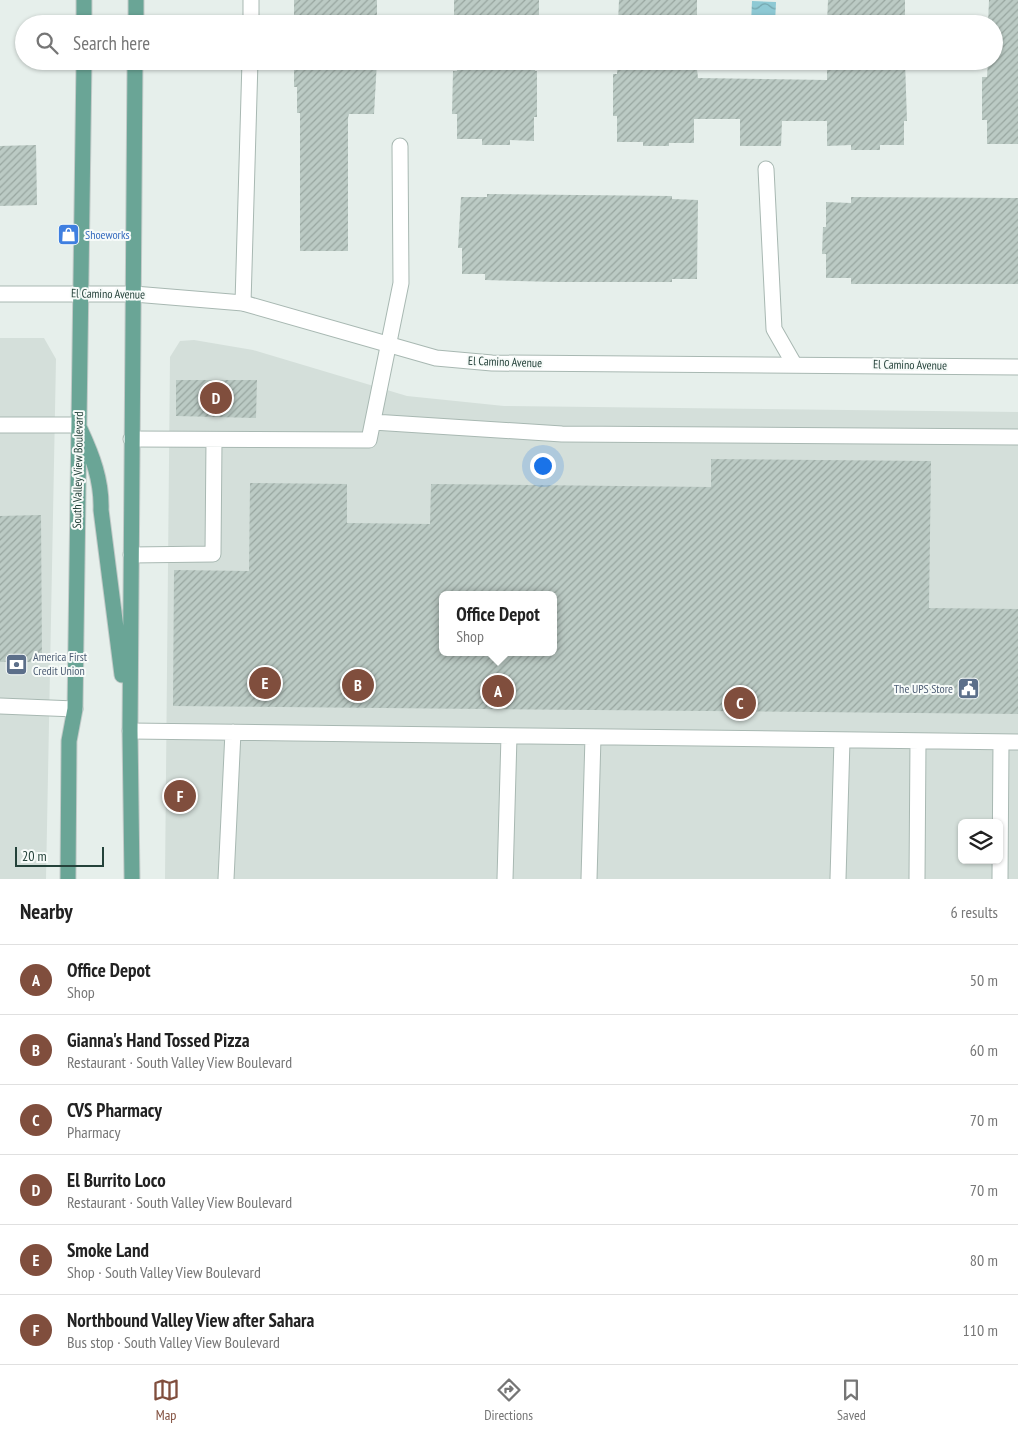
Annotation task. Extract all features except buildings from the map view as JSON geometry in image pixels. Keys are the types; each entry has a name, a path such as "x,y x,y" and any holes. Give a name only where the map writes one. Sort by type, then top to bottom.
{"main road":[{"path":"84,0 84,15"},
{"path":"136,0 136,15"},
{"name":"South Valley View Boulevard","path":"68,879 69,741 75,709 84,70"},
{"path":"132,879 130,731 131,439 135,70"},
{"path":"78,425 93,457 100,483 101,510 130,731"}],"street":[{"path":"251,0 251,15"},
{"path":"243,303 250,70"},
{"path":"131,439 214,441 369,440 400,283 400,146"},
{"path":"766,170 774,329 794,364"},
{"name":"El Camino Avenue","path":"0,294 82,292 134,294 243,303 436,358 492,363 1018,367"},
{"path":"373,422 562,434 1018,437"},
{"path":"0,426 78,425"},
{"path":"131,556 213,554 214,441"},
{"path":"0,706 75,709"},
{"path":"130,731 1018,742"},
{"path":"226,879 233,732"},
{"path":"505,879 509,736"},
{"path":"589,879 592,737"},
{"path":"838,879 842,740"},
{"path":"917,879 918,741"},
{"path":"1000,879 1001,742"}],"shaded area":[{"path":"0,338 44,338 56,359 46,879 0,879"},
{"path":"194,340 253,350 407,396 504,406 1018,412 1018,879 165,879 170,357 180,341"}],"water":[{"path":"752,1 776,2 775,15 751,15"}],"place":[{"name":"Shoeworks","path":"69,235"},
{"name":"El Burrito Loco","path":"216,398"},
{"name":"America First Credit Union","path":"17,664"},
{"name":"Smoke Land","path":"265,683"},
{"name":"Gianna's Hand Tossed Pizza","path":"358,685"},
{"name":"The UPS Store","path":"969,689"},
{"name":"Office Depot","path":"498,691"},
{"name":"CVS Pharmacy","path":"740,703"},
{"name":"Northbound Valley View after Sahara","path":"180,796"}]}
